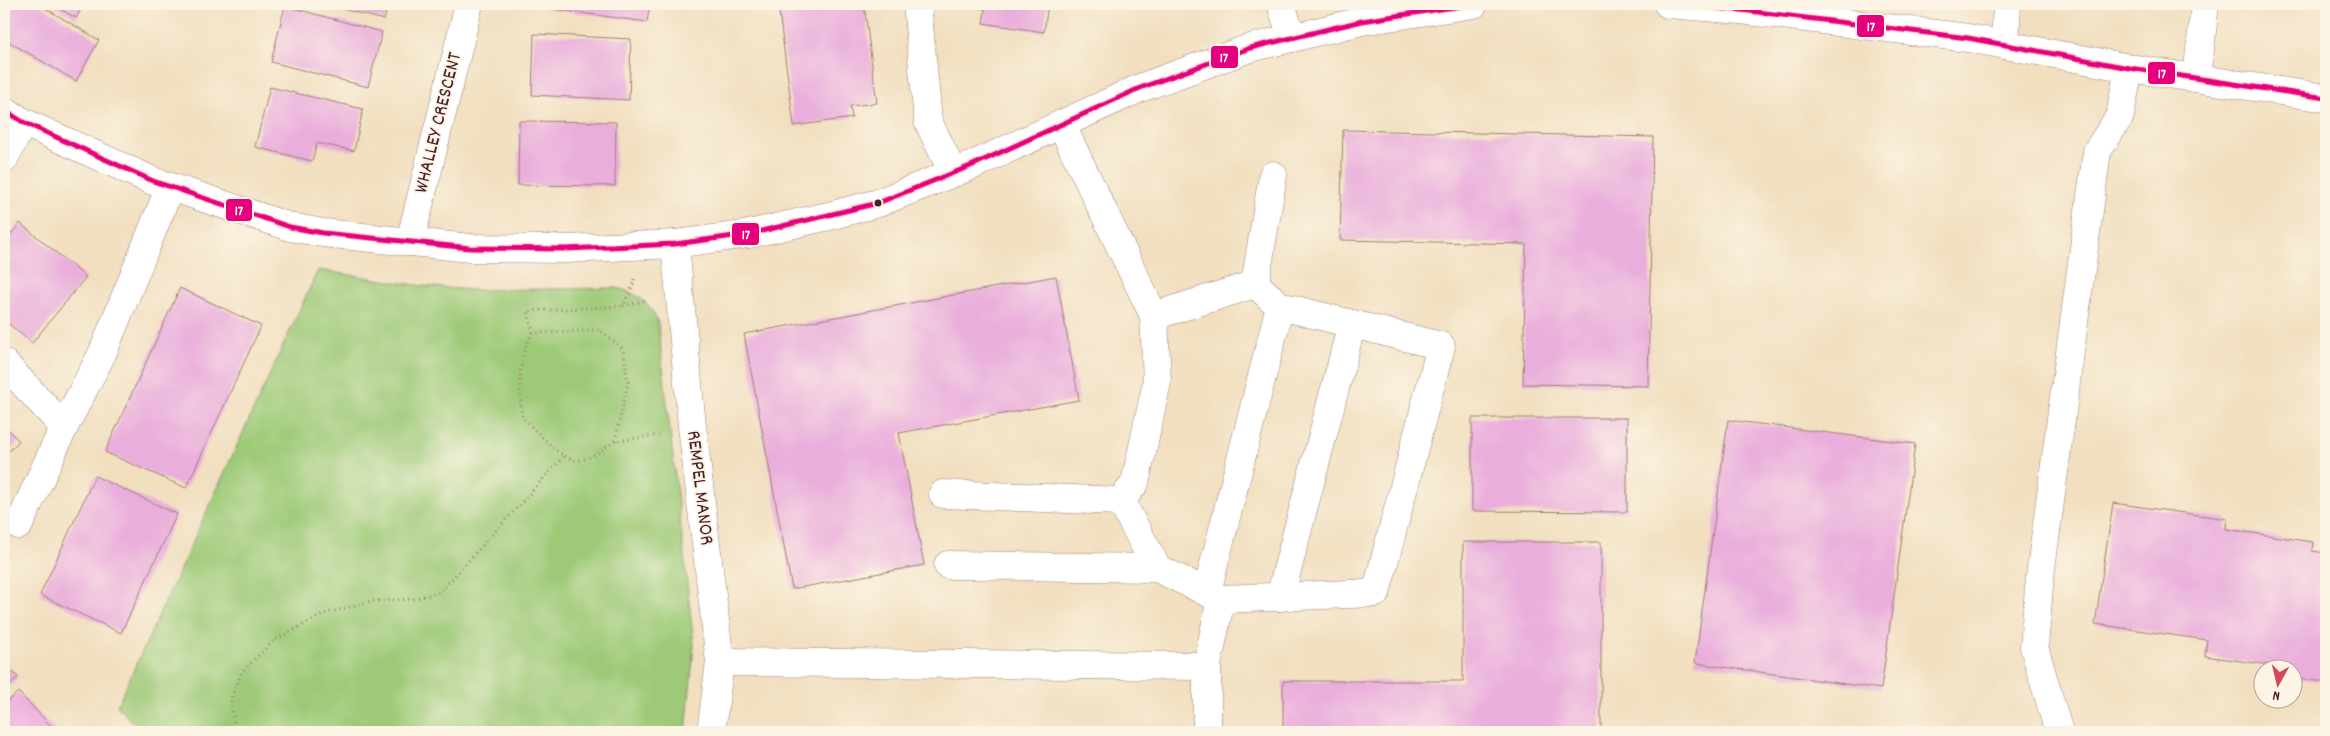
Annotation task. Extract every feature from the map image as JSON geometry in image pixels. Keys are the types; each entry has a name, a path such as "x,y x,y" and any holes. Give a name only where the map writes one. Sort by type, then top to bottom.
{"street":[{"name":"WHALLEY CRESCENT","path":"410,242 468,4"},
{"path":"917,4 928,121 953,172"},
{"path":"1281,4 1292,38"},
{"path":"4,160 13,116 170,187 290,226 323,233 470,248 566,249 675,244 749,234 829,216 878,202 953,172 1140,88 1250,48 1362,21 1474,4"},
{"path":"1668,4 1742,7 2005,45 2129,68 2326,98"},
{"path":"2005,45 2007,4"},
{"path":"2197,78 2205,4"},
{"path":"2059,732 2034,647 2040,576 2097,151 2120,116 2129,68"},
{"path":"1061,124 1154,316 1157,382 1135,483 1121,501"},
{"path":"1254,284 1273,175"},
{"path":"19,525 64,427 102,354 170,187"},
{"name":"REMPEL MANOR","path":"675,244 692,426 720,662 711,732"},
{"path":"1154,316 1254,284"},
{"path":"948,566 1157,568 1214,596 1280,597 1376,593 1441,346 1280,306 1254,284"},
{"path":"1207,732 1207,666 1214,596 1280,306"},
{"path":"1280,597 1352,324"},
{"path":"4,363 64,427"},
{"path":"943,494 1121,501"},
{"path":"1121,501 1157,568"},
{"path":"720,662 1207,666"}],"path":[{"path":"645,300 646,307"},
{"path":"623,306 528,311 533,333 528,340 518,385 522,417 564,456 577,460 594,454 615,441 662,434"},
{"path":"533,333 600,330 623,349 628,382 615,441"},
{"path":"235,732 231,698 242,672 273,641 324,614 371,601 412,599 440,592 564,456"}],"green space":[{"path":"318,270 423,286 472,290 617,288 638,296 652,310 658,324 694,645 686,732 142,732 117,706"}],"building":[{"path":"4,4 38,4 99,40 76,81 4,39"},
{"path":"51,4 84,4 76,18"},
{"path":"324,4 388,4 384,20"},
{"path":"552,4 650,4 647,22 551,9"},
{"path":"778,4 864,4 877,103 850,106 852,118 794,126"},
{"path":"963,4 1048,4 1044,32 983,23 985,9"},
{"path":"285,6 382,32 368,87 271,62"},
{"path":"534,34 631,39 629,100 532,95"},
{"path":"270,87 363,109 354,151 317,143 312,161 255,147"},
{"path":"519,121 616,122 615,186 518,185"},
{"path":"1343,130 1653,137 1648,386 1523,384 1526,244 1340,240"},
{"path":"20,223 86,277 32,343 4,320 4,243"},
{"path":"1056,276 1079,400 899,433 924,565 792,589 744,334"},
{"path":"180,288 261,326 186,488 105,452"},
{"path":"1472,418 1627,418 1627,512 1472,511"},
{"path":"1728,420 1915,444 1881,689 1695,663"},
{"path":"4,425 19,441 4,456"},
{"path":"95,476 177,514 121,633 40,595"},
{"path":"2113,503 2227,519 2226,529 2313,542 2312,551 2326,553 2326,682 2302,679 2302,658 2252,658 2252,663 2205,656 2207,640 2095,624"},
{"path":"1463,542 1601,542 1601,732 1283,732 1283,681 1463,681"},
{"path":"4,663 18,677 4,691"},
{"path":"18,692 57,732 4,732 4,705"}],"transit line":[{"name":"17","path":"4,110 23,122 153,181 290,227 323,233 470,248 566,249 675,244 749,234 878,203 973,165 1140,88 1250,48 1362,21 1474,4"},
{"name":"17","path":"1668,4 1741,10 1968,38 2129,68 2326,98"}]}
